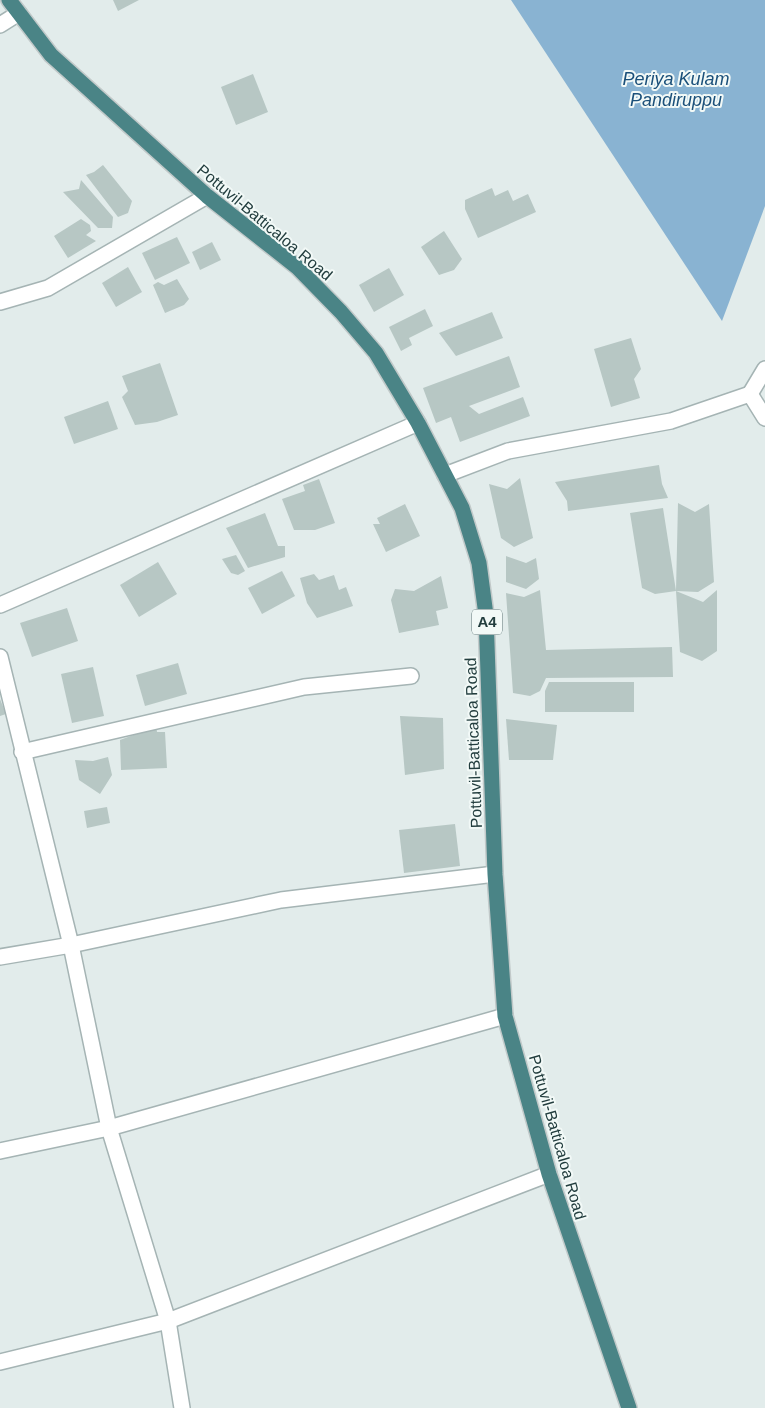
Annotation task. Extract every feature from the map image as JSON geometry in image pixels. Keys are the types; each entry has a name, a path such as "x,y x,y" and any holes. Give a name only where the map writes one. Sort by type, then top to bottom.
{"highway":[{"name":"Pottuvil-Batticaloa Road","path":"9,0 51,55 207,196 297,267 341,312 376,353 418,423 462,508 478,563 485,606 495,874 505,1016 549,1174 629,1408"}],"street":[{"path":"0,25 19,13"},
{"path":"0,302 48,288 207,196"},
{"path":"445,475 508,451 672,421 750,394 765,369"},
{"path":"750,394 765,418"},
{"path":"0,605 418,423"},
{"path":"0,657 71,945 108,1128 168,1321 182,1408"},
{"path":"22,752 304,687 411,676"},
{"path":"0,957 71,945 282,900 495,874"},
{"path":"0,1151 108,1128 505,1016"},
{"path":"0,1362 168,1321 549,1174"}],"water":[{"name":"Periya Kulam Pandiruppu","path":"511,0 765,0 765,206 722,321"}],"building":[{"path":"113,0 139,0 118,11"},
{"path":"253,74 268,112 236,125 221,87"},
{"path":"103,165 132,201 128,213 118,217 86,175"},
{"path":"81,180 113,217 112,228 98,228 63,192 79,189"},
{"path":"492,188 495,196 508,190 513,201 528,194 536,212 478,238 465,209 465,200"},
{"path":"81,219 90,225 91,231 86,235 96,241 68,258 54,236"},
{"path":"444,231 462,259 454,270 439,275 421,247"},
{"path":"177,237 190,263 155,280 142,253"},
{"path":"212,242 221,260 200,270 192,252"},
{"path":"128,267 142,292 116,307 102,283"},
{"path":"389,268 404,295 374,312 359,285"},
{"path":"177,279 189,299 184,305 165,313 153,285 158,282 164,285"},
{"path":"425,309 433,326 409,338 412,345 401,351 389,327"},
{"path":"492,312 503,338 456,356 439,333"},
{"path":"631,338 641,369 634,379 640,398 611,407 594,349"},
{"path":"509,356 520,387 469,406 479,414 523,397 530,416 460,442 451,417 436,423 423,388"},
{"path":"160,363 178,415 157,422 135,425 122,397 128,391 122,376"},
{"path":"108,401 118,429 74,444 64,417"},
{"path":"659,465 662,484 668,498 568,511 567,501 555,482"},
{"path":"520,478 533,538 514,547 501,538 489,484 507,489"},
{"path":"319,479 335,523 315,530 294,530 282,499 305,491 303,485"},
{"path":"678,503 695,512 709,504 714,582 698,592 676,591"},
{"path":"405,504 420,536 386,552 373,524 380,524 377,518"},
{"path":"663,508 676,591 655,594 642,588 630,513"},
{"path":"265,513 278,546 285,546 285,557 248,568 226,528"},
{"path":"236,555 245,571 238,575 231,573 222,559"},
{"path":"506,556 526,563 536,558 539,579 526,589 506,582"},
{"path":"158,562 177,594 139,617 120,585"},
{"path":"282,571 295,596 262,614 248,588"},
{"path":"314,574 319,580 334,575 339,590 346,587 353,606 317,618 307,603 300,578"},
{"path":"441,576 448,608 436,611 439,625 399,633 391,600 395,589 414,591"},
{"path":"540,590 546,650 672,647 673,677 546,678 540,691 530,696 513,693 506,593 524,597"},
{"path":"717,590 717,651 702,661 680,652 676,591 703,602"},
{"path":"67,608 78,641 32,657 20,623"},
{"path":"178,663 187,694 145,706 136,675"},
{"path":"93,667 104,716 72,723 61,674"},
{"path":"549,682 634,682 634,712 545,712 545,691"},
{"path":"0,699 6,714 0,716"},
{"path":"400,716 443,718 444,769 405,775"},
{"path":"506,719 557,725 553,760 509,760"},
{"path":"156,725 157,732 165,732 167,768 121,770 120,740 136,734 136,726"},
{"path":"108,757 112,775 100,794 79,780 75,760 93,761"},
{"path":"107,807 110,823 87,828 84,811"},
{"path":"455,824 460,866 404,873 399,830"}]}
